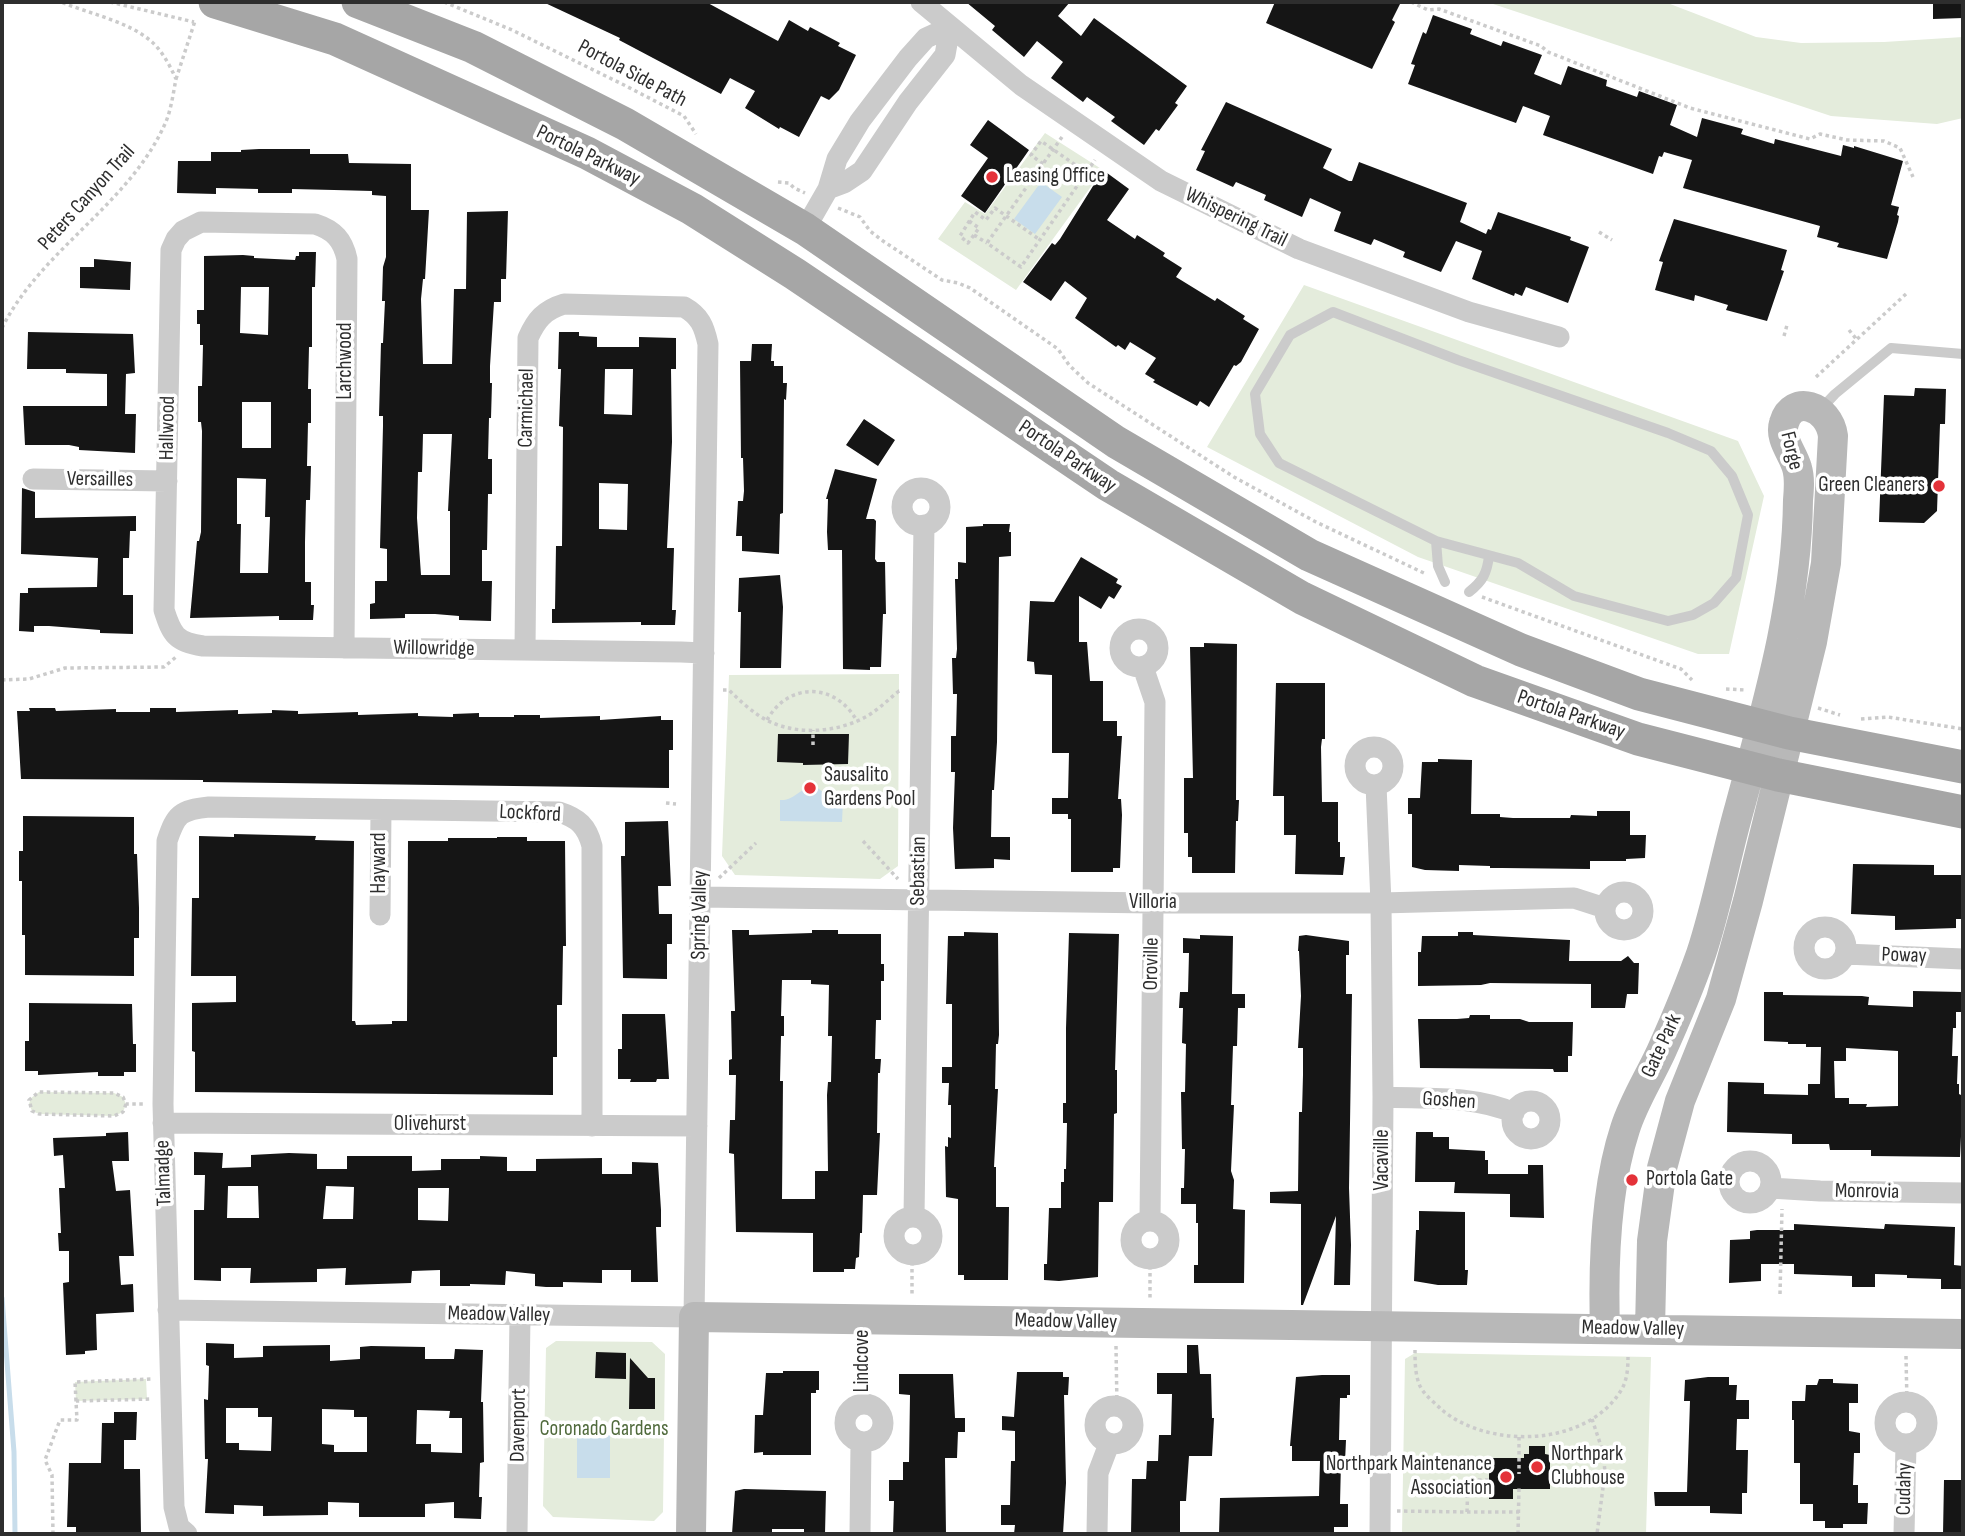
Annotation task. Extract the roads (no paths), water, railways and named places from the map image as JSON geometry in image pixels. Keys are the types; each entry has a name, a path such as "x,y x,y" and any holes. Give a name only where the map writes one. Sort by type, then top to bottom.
{"main road":[{"name":"Portola Parkway","path":"358,2 473,47 613,118 805,229 1116,442 1310,555 1521,650 1639,694 1775,730 1963,767"},
{"name":"Portola Parkway","path":"204,12 335,39 587,153 692,209 795,274 1108,485 1302,598 1475,681 1638,738 1765,771 1963,812"},
{"path":"692,209 729,217 779,243 805,229"}],"street":[{"name":"Whispering Trail","path":"920,2 1021,85 1161,181 1300,249 1469,312 1559,338"},
{"path":"828,189 844,183 862,170 945,55 950,27"},
{"path":"805,229 828,189 837,159 860,121 926,38 950,27"},
{"name":"Larchwood","path":"183,231 201,222 315,225 327,228 345,246 344,648"},
{"name":"Hallwood","path":"176,635 164,610 166,481 171,250 183,231"},
{"name":"Carmichael","path":"525,650 528,338 536,321 547,310 564,304 684,307"},
{"name":"Spring Valley","path":"684,307 696,313 703,324 708,344 691,1534"},
{"name":"Forge","path":"1765,771 1775,730 1812,642 1826,563 1833,436 1832,427 1820,411 1812,407 1802,407 1787,417 1783,425 1783,435 1797,468 1798,531 1790,604 1779,659 1775,730"},
{"name":"Versailles","path":"33,479 166,481"},
{"name":"Sebastian","path":"912,1255 925,1251 931,1244 932,1235 923,1220 914,1217 924,525"},
{"name":"Willowridge","path":"176,635 203,646 704,653"},
{"name":"Oroville","path":"1143,667 1154,702 1150,1221 1158,1223 1169,1237 1168,1247 1163,1255 1150,1259"},
{"name":"Gate Park","path":"1605,1329 1604,1292 1609,1214 1616,1158 1625,1127 1665,1043 1701,953 1765,771"},
{"name":"Gate Park","path":"1650,1329 1655,1218 1662,1168 1680,1101 1721,999 1765,771"},
{"name":"Vacaville","path":"1376,785 1381,903 1383,1097 1380,1534"},
{"name":"Lockford","path":"174,820 192,809 209,807 559,812 572,817 589,832 592,858 592,1126"},
{"name":"Hayward","path":"380,915 381,810"},
{"name":"Talmadge","path":"174,820 167,841 163,1114 174,1507 183,1530"},
{"name":"Villoria","path":"700,897 1153,904 1381,903 1574,898 1605,908"},
{"name":"Poway","path":"1845,954 1963,958"},
{"name":"Goshen","path":"1383,1097 1469,1100 1499,1106 1514,1113"},
{"name":"Olivehurst","path":"163,1114 592,1126 696,1126"},
{"name":"Monrovia","path":"1776,1188 1963,1193"},
{"path":"1609,1214 1655,1218"},
{"name":"Meadow Valley","path":"168,1310 1963,1334"},
{"name":"Davenport","path":"517,1534 520,1315"},
{"name":"Lindcove","path":"860,1534 861,1442 852,1438 845,1422 847,1413 863,1403"},
{"name":"Cudahy","path":"1904,1534 1906,1444 1890,1437 1885,1421 1894,1406 1907,1403"},
{"path":"1097,1534 1098,1473 1109,1444 1101,1439 1095,1422 1098,1414 1106,1408 1117,1407"}],"lane":[{"path":"1333,312 1458,360 1668,433 1711,451 1732,476 1748,515 1736,578 1714,603 1693,615 1668,621 1574,596 1518,563 1436,541 1279,463 1260,434 1255,394 1290,335 1333,312"},
{"path":"1820,411 1835,394 1891,348 1963,354"},
{"path":"1436,541 1438,566 1445,582"},
{"path":"1469,592 1482,582 1489,556"}],"water":[{"path":"1041,182 1062,197 1035,234 1014,219"},
{"path":"816,786 832,801 843,801 842,822 780,821 780,800"},
{"path":"577,1425 610,1425 610,1478 577,1478"}],"waterway":[{"path":"2,1298 14,1452 15,1534"}],"place":[{"name":"Leasing Office","path":"992,177"},
{"name":"Green Cleaners","path":"1939,486"},
{"name":"Sausalito Gardens Pool","path":"810,788"},
{"name":"Portola Gate","path":"1632,1180"},
{"name":"Northpark Clubhouse","path":"1537,1467"},
{"name":"Northpark Maintenance Association","path":"1506,1477"}],"park label":[{"name":"Coronado Gardens","path":"604,1430"}]}
